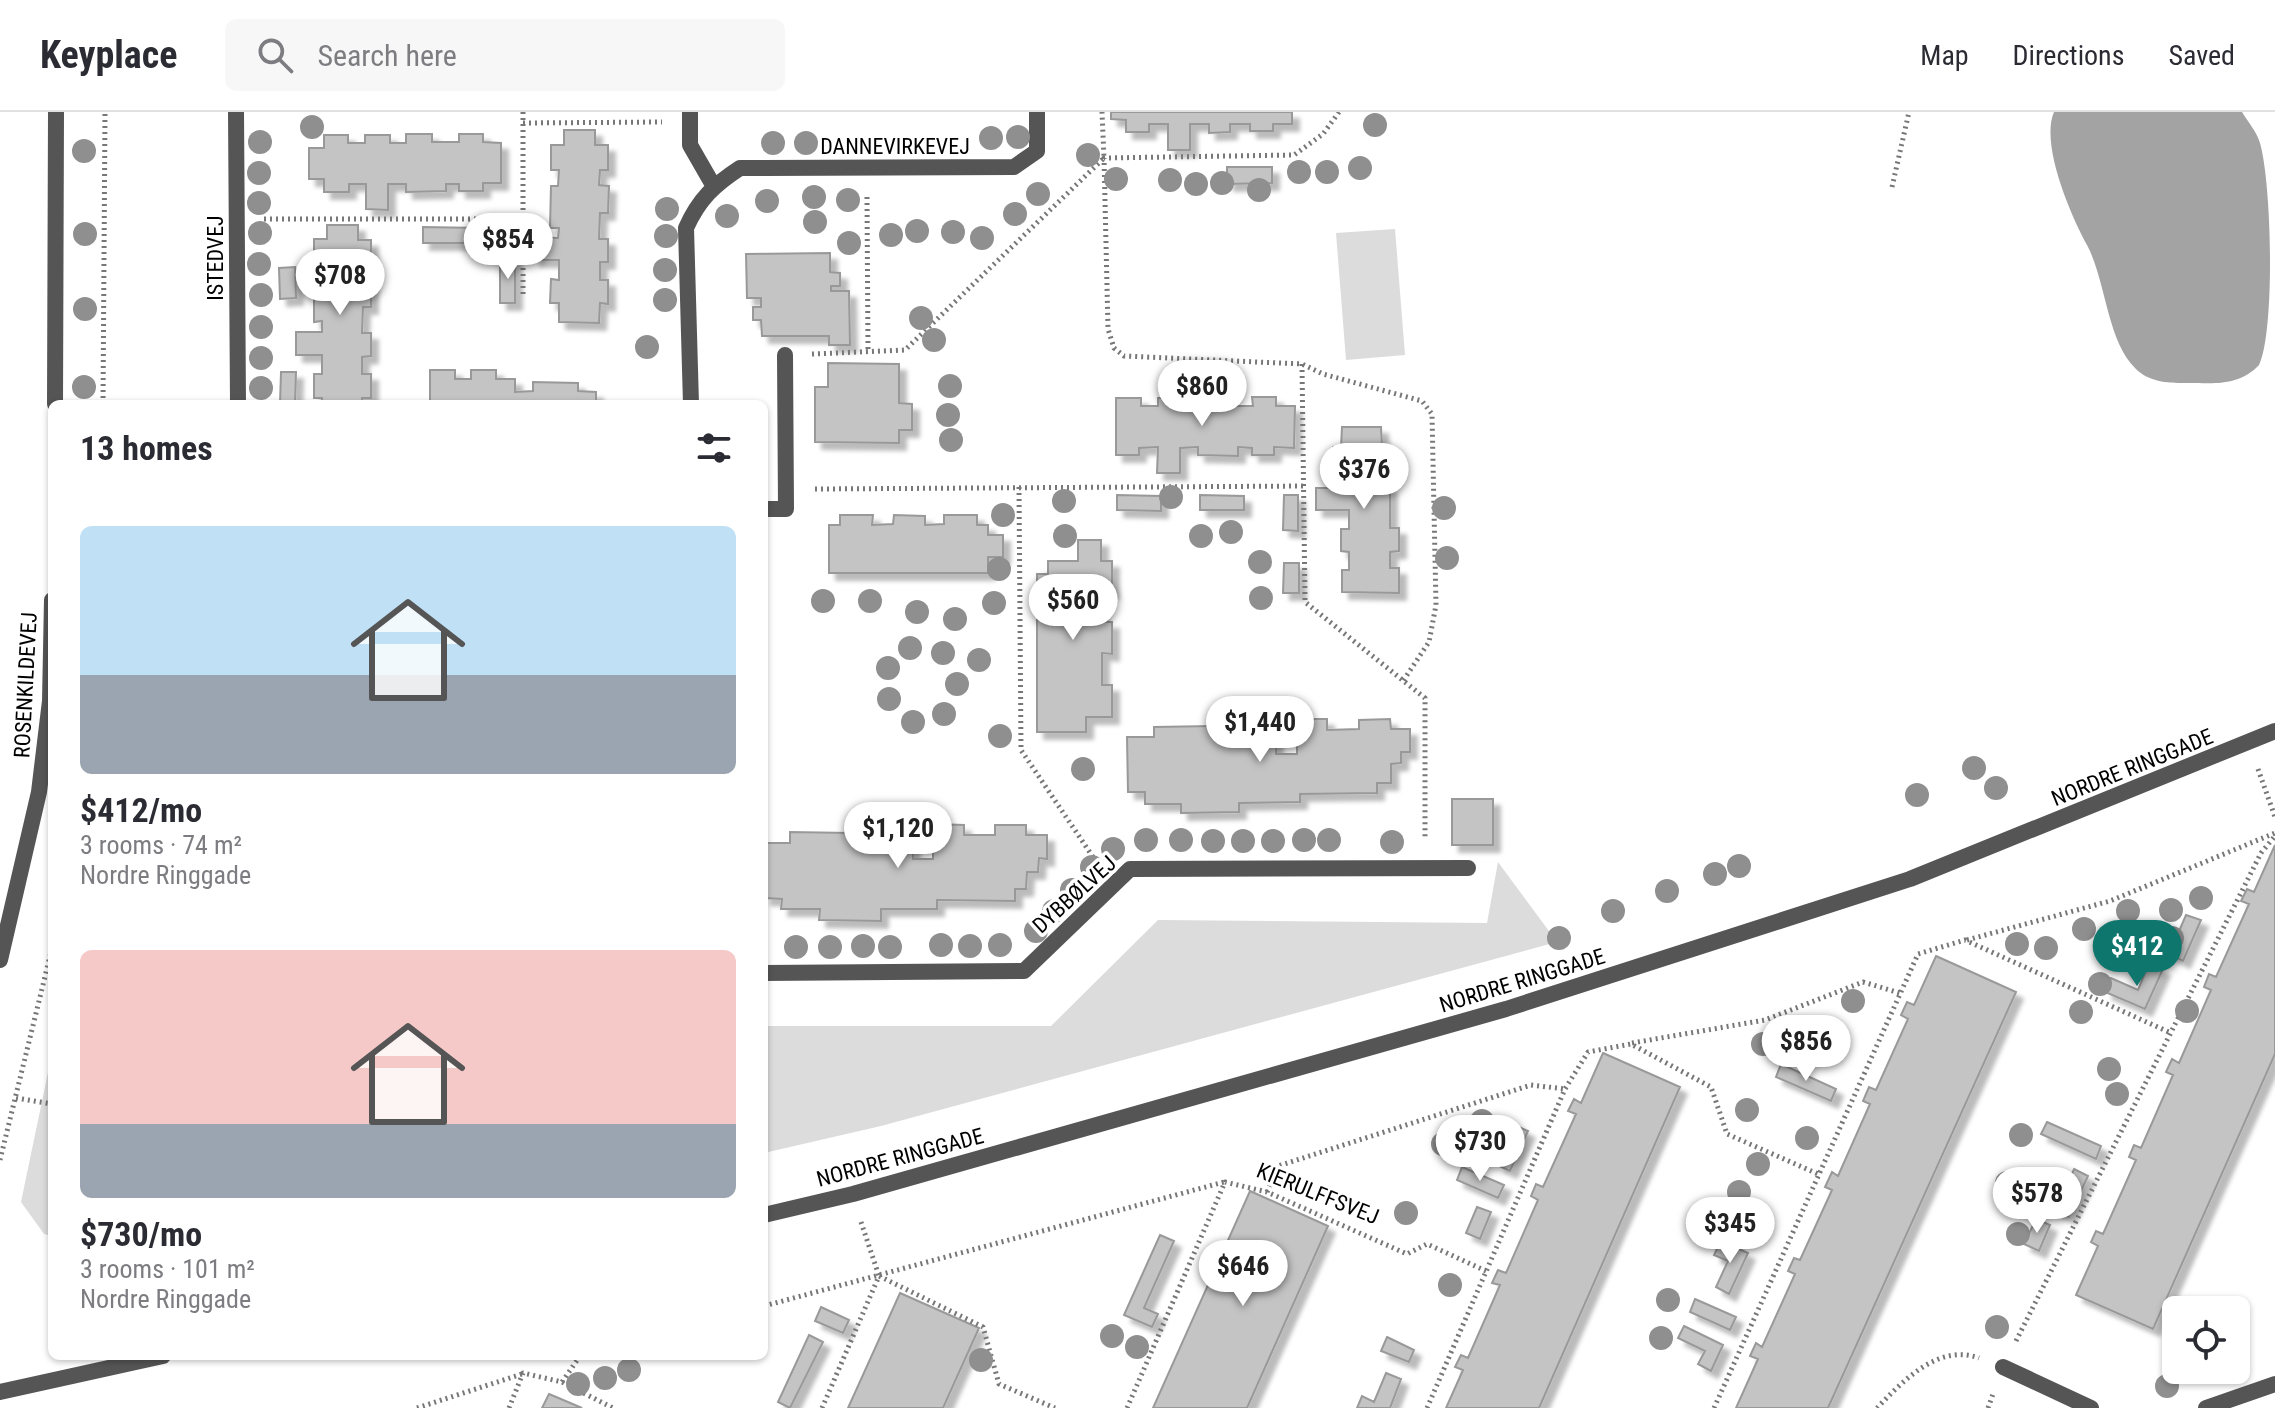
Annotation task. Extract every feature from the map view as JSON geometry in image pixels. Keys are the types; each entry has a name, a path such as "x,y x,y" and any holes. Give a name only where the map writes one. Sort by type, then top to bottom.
{"street":[{"path":"55,400 56,112"},
{"name":"ISTEDVEJ","path":"236,112 238,400"},
{"name":"DANNEVIRKEVEJ","path":"713,185 740,168 1014,167 1037,151 1037,112"},
{"path":"690,117 690,145 713,185 697,205 686,228 691,400"},
{"path":"768,509 786,509 785,355"},
{"name":"ROSENKILDEVEJ","path":"0,960 39,792 48,718"},
{"name":"NORDRE RINGGADE","path":"768,1214 853,1194 1506,1009 1910,879 2275,731"},
{"name":"DYBBØLVEJ","path":"768,973 1024,971 1130,869 1468,868"},
{"path":"0,1392 145,1360"},
{"path":"2003,1367 2091,1408"},
{"path":"2206,1408 2275,1384"}],"path":[{"path":"103,400 105,112"},
{"path":"523,112 523,296"},
{"path":"600,112 600,122"},
{"path":"1102,112 1108,329 1114,348 1124,356 1302,364 1323,374 1422,401 1432,414 1436,605 1429,642 1403,681"},
{"path":"785,355 905,350 1104,158 1294,155 1323,134 1339,112"},
{"path":"1892,187 1909,112"},
{"path":"523,123 690,117"},
{"path":"866,168 868,352"},
{"path":"237,219 523,219"},
{"path":"1302,364 1306,486 1305,602 1425,698 1425,868"},
{"path":"786,490 1306,486"},
{"path":"1019,487 1021,750 1112,886"},
{"path":"2248,744 2275,817"},
{"path":"1714,1408 1918,954 2110,901 2275,835"},
{"path":"1877,1408 1907,1376 1934,1360 1970,1354 2003,1367 2261,853 2275,835"},
{"path":"1965,940 2171,1033"},
{"path":"0,1160 48,965"},
{"path":"1427,1408 1565,1089 1588,1052 1765,1020 1863,982 1900,993"},
{"path":"1631,1044 1711,1087 1727,1134 1818,1174"},
{"path":"1267,1192 1278,1166 1531,1085 1565,1089"},
{"path":"16,1098 48,1103"},
{"path":"768,1305 1225,1182"},
{"name":"KIERULFFSVEJ","path":"1127,1408 1225,1182 1267,1192 1407,1254 1427,1244 1486,1271"},
{"path":"822,1408 879,1276 853,1194"},
{"path":"879,1276 983,1327 999,1384 1055,1408"},
{"path":"562,1382 577,1360"},
{"path":"509,1408 523,1373"},
{"path":"417,1408 523,1373 562,1382 613,1408"}],"shaded area":[{"path":"2054,112 2242,112 2255,131 2264,163 2270,257 2264,348 2259,365 2246,376 2223,382 2164,382 2141,374 2126,356 2118,342 2093,259 2059,180 2051,142"},
{"path":"1395,229 1405,355 1346,360 1336,233"},
{"path":"1498,862 1557,942 881,1126 768,1152 768,1026 1051,1026 1158,920 1487,923"},
{"path":"48,1072 48,1235 44,1234 21,1202"}],"building":[{"path":"1111,112 1292,112 1292,124 1273,124 1273,131 1250,131 1250,124 1230,124 1230,132 1209,133 1209,124 1190,124 1190,150 1168,150 1168,124 1149,124 1149,132 1126,132 1126,120 1111,119"},
{"path":"564,130 595,130 595,145 608,145 608,170 600,170 599,185 609,186 608,213 600,213 599,239 608,239 608,262 600,262 600,280 608,280 608,304 600,303 599,323 559,322 559,303 550,303 551,279 559,280 559,260 533,260 533,237 558,238 559,228 550,228 551,186 558,186 559,170 551,170 551,145 564,145"},
{"path":"406,134 432,134 432,142 459,142 459,134 483,134 483,142 501,143 501,183 483,183 483,191 459,191 459,184 446,184 446,191 406,192 406,184 388,184 388,210 366,209 366,184 349,184 349,192 324,192 324,179 309,179 309,148 324,148 324,135 348,135 348,143 365,143 365,135 390,135 390,143 406,143"},
{"path":"1227,167 1272,167 1272,183 1227,184"},
{"path":"327,225 358,225 358,240 371,240 371,265 362,264 362,280 371,280 371,307 363,307 362,333 371,333 371,356 362,357 362,374 371,374 371,398 314,398 314,374 322,374 322,355 296,355 296,332 322,332 322,321 314,322 314,280 322,280 322,264 314,264 314,239 327,239"},
{"path":"423,227 481,228 481,243 423,243"},
{"path":"830,253 830,272 840,273 840,286 831,286 831,291 849,291 850,345 829,345 829,336 762,336 761,320 753,320 753,307 761,307 761,298 747,298 746,254"},
{"path":"515,258 515,303 500,303 500,259"},
{"path":"295,267 296,298 280,299 279,268"},
{"path":"828,363 899,364 899,403 912,404 912,430 899,430 899,443 815,442 815,387 828,387"},
{"path":"430,370 455,370 455,379 471,379 471,370 496,370 496,379 515,379 515,392 533,391 533,382 578,383 578,391 596,392 596,400 430,400"},
{"path":"281,372 296,372 295,400 280,400"},
{"path":"1252,397 1276,397 1276,406 1295,406 1294,448 1274,447 1274,455 1252,455 1252,448 1238,447 1238,456 1198,455 1198,447 1180,448 1180,473 1157,473 1158,447 1139,448 1139,455 1116,455 1116,398 1141,398 1141,406 1158,406 1158,398 1183,398 1183,406 1198,406 1198,398 1225,398 1225,406 1253,406"},
{"path":"1342,427 1381,427 1382,445 1390,445 1390,470 1382,470 1382,486 1390,486 1390,528 1399,528 1399,551 1390,552 1390,568 1399,568 1399,593 1342,592 1342,570 1349,570 1349,552 1341,551 1341,529 1349,529 1349,510 1316,510 1316,488 1341,488 1341,470 1333,471 1333,447 1341,447"},
{"path":"1117,495 1161,496 1161,511 1117,510"},
{"path":"1200,495 1244,496 1244,510 1200,510"},
{"path":"1284,495 1298,495 1298,531 1283,530"},
{"path":"840,515 873,515 872,525 893,524 894,515 925,516 925,525 944,524 944,515 977,515 977,525 988,525 988,535 1003,535 1003,557 988,557 988,573 829,573 829,525 840,525"},
{"path":"1078,540 1101,540 1101,561 1112,561 1112,592 1101,592 1101,622 1112,622 1112,654 1102,653 1102,685 1112,685 1112,717 1086,717 1086,732 1037,732 1037,574 1048,574 1048,561 1078,561"},
{"path":"1284,563 1299,563 1299,593 1283,593"},
{"path":"1297,719 1327,719 1327,730 1359,729 1359,720 1390,719 1391,729 1410,729 1410,752 1401,752 1401,763 1391,764 1391,783 1377,783 1377,793 1300,794 1300,802 1239,803 1239,812 1181,813 1181,804 1145,804 1145,792 1128,792 1127,737 1154,737 1154,727 1276,725 1276,754 1297,754"},
{"path":"1452,799 1493,799 1493,845 1452,845"},
{"path":"933,824 964,825 964,835 995,835 995,825 1026,825 1026,835 1047,835 1047,859 1039,858 1038,872 1027,872 1026,889 1015,889 1015,901 937,900 937,909 881,909 881,921 819,920 820,909 781,909 782,899 768,898 768,843 790,843 790,832 913,834 913,859 933,859"},
{"path":"2275,845 2275,1054 2168,1296 2162,1296 2162,1309 2153,1329 2076,1295 2098,1246 2091,1242 2096,1231 2103,1234 2136,1160 2129,1157 2134,1145 2141,1148 2173,1075 2166,1072 2172,1059 2179,1063 2211,990 2204,987 2209,974 2216,977 2249,904 2241,901 2247,889 2254,892"},
{"path":"2186,915 2201,920 2183,961 2169,954"},
{"path":"1936,956 2016,992 1828,1408 1736,1408 1758,1359 1750,1356 1756,1343 1762,1347 1795,1274 1788,1271 1794,1258 1800,1260 1832,1190 1825,1187 1832,1172 1838,1176 1870,1104 1863,1101 1869,1087 1876,1090 1908,1019 1901,1015 1907,1002 1914,1005"},
{"path":"2149,963 2163,969 2145,1009 2105,992 2111,978 2138,990"},
{"path":"1603,1053 1680,1087 1539,1408 1446,1408 1463,1370 1455,1367 1461,1355 1468,1358 1500,1285 1492,1283 1498,1270 1506,1273 1538,1200 1531,1196 1536,1184 1543,1187 1576,1114 1568,1111 1574,1099 1581,1103"},
{"path":"1781,1064 1836,1089 1831,1101 1776,1077"},
{"path":"2047,1122 2101,1146 2096,1159 2041,1134"},
{"path":"1514,1125 1528,1131 1510,1171 1497,1165"},
{"path":"1462,1167 1504,1185 1498,1198 1457,1180"},
{"path":"2074,1169 2088,1176 2069,1217 2029,1199 2035,1185 2062,1197"},
{"path":"1250,1191 1328,1226 1247,1408 1153,1408"},
{"path":"1477,1207 1491,1212 1480,1239 1466,1233"},
{"path":"2036,1219 2050,1225 2039,1251 2024,1244"},
{"path":"1160,1235 1174,1241 1144,1308 1158,1314 1152,1327 1124,1315"},
{"path":"1721,1241 1748,1253 1729,1294 1716,1287 1728,1261 1714,1255"},
{"path":"900,1293 979,1328 943,1408 848,1408"},
{"path":"1695,1299 1736,1317 1730,1330 1690,1312"},
{"path":"821,1307 849,1320 843,1333 815,1321"},
{"path":"1684,1326 1723,1345 1711,1371 1698,1364 1705,1351 1678,1338"},
{"path":"809,1335 823,1342 790,1408 778,1402"},
{"path":"1387,1337 1414,1350 1409,1362 1381,1351"},
{"path":"1386,1373 1401,1379 1390,1408 1357,1408 1362,1396 1374,1402"},
{"path":"549,1394 582,1408 542,1408"}]}
